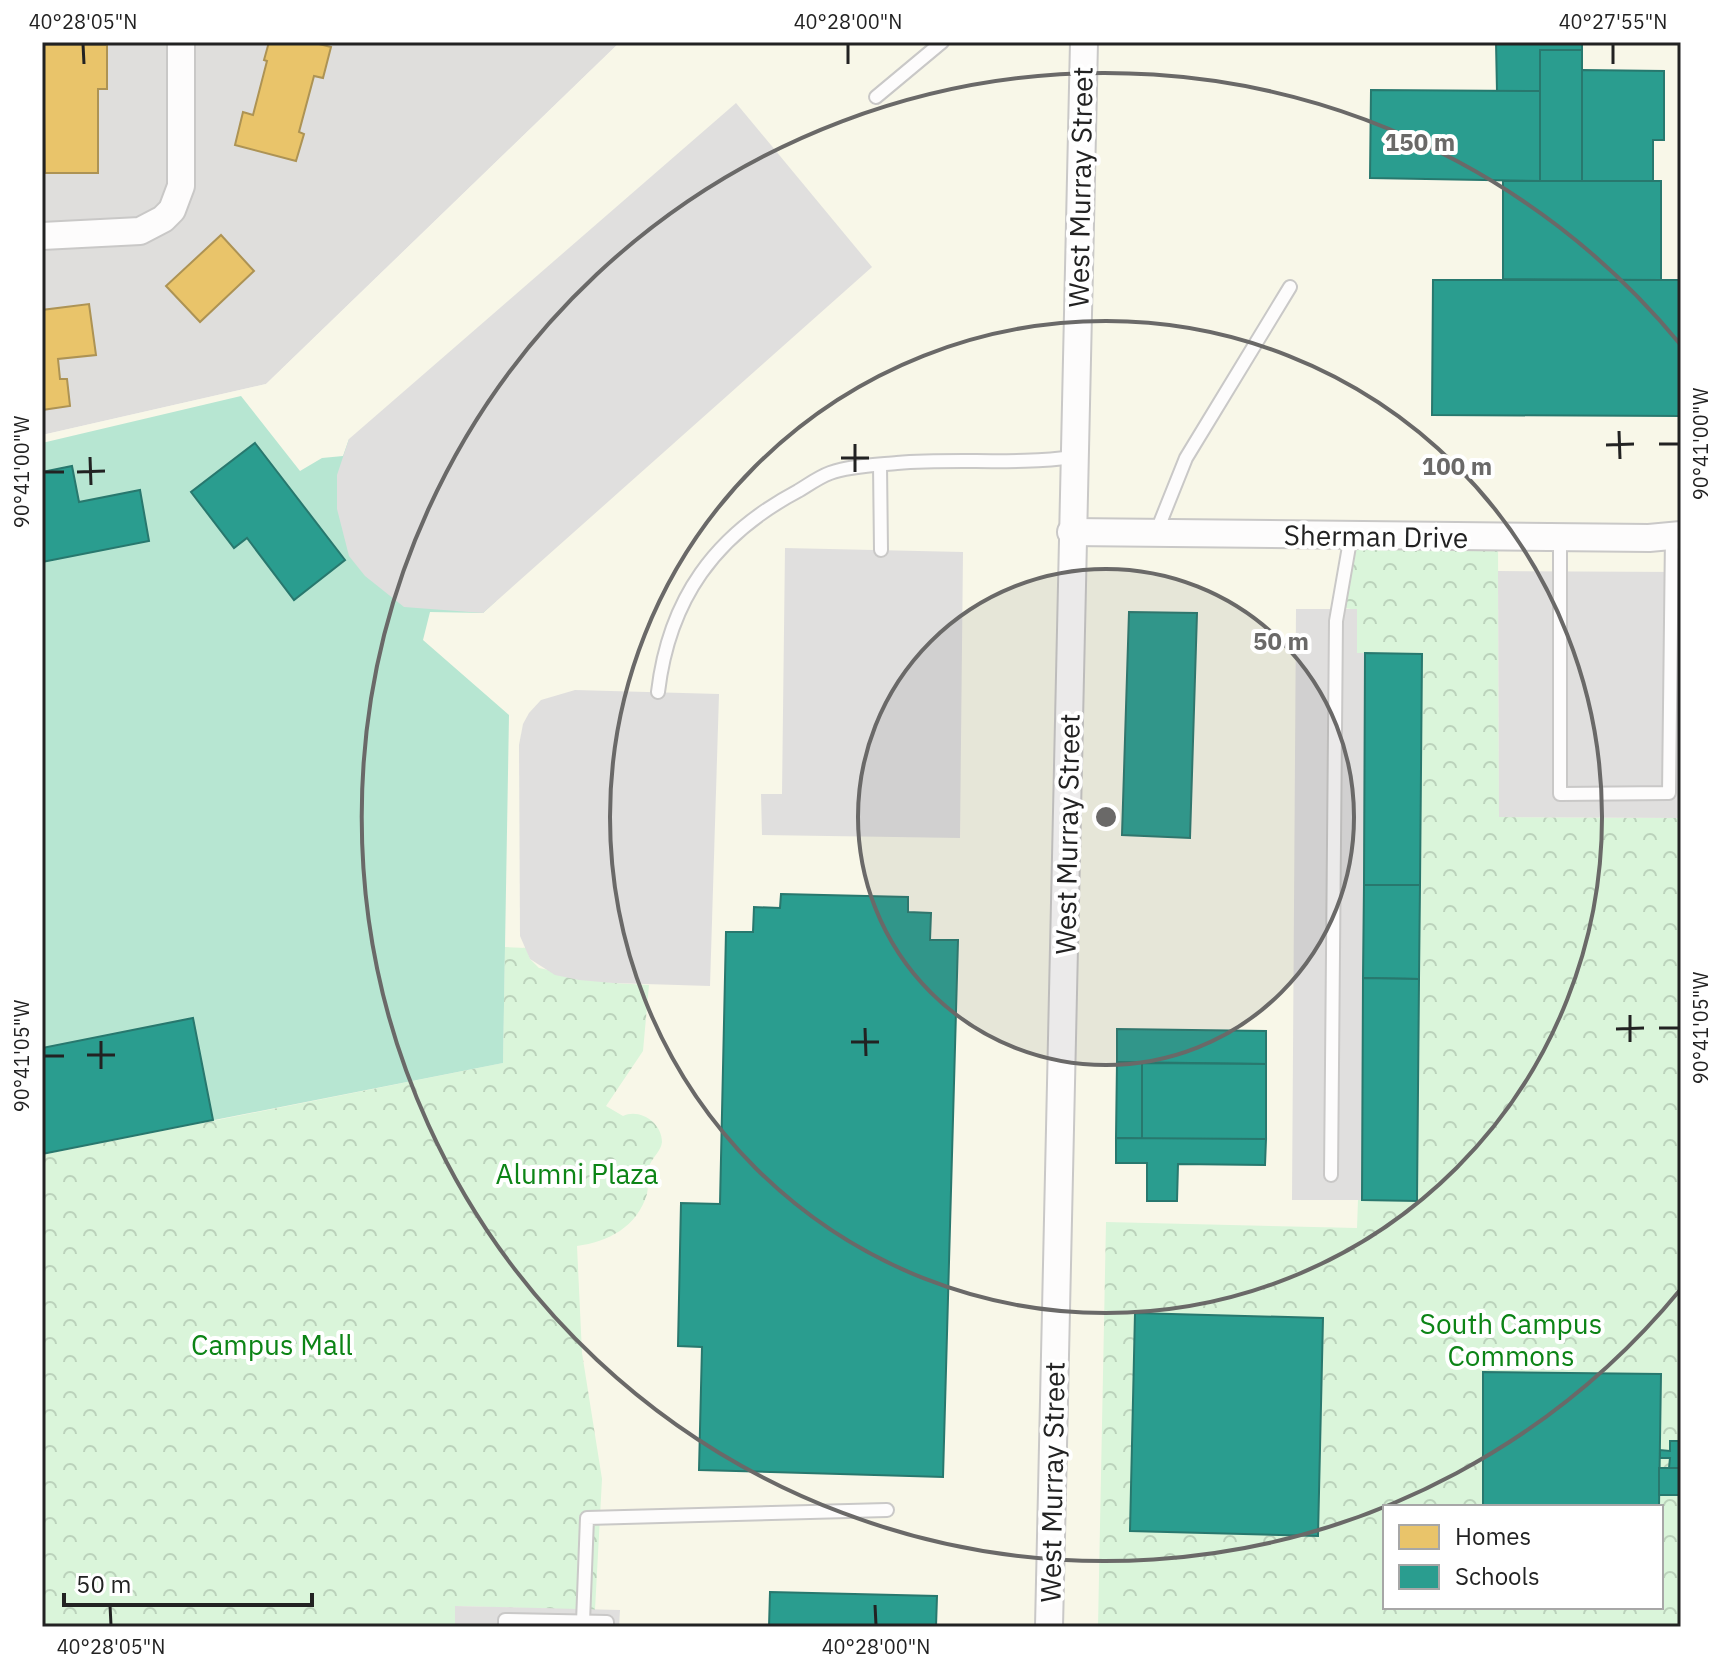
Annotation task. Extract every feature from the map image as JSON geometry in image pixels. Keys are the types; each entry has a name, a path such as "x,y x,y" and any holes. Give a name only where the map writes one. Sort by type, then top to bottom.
{"street":[{"path":"42,236 140,231 152,227 172,210 181,186 181,42"},
{"name":"West Murray Street","path":"1049,1627 1084,42"},
{"name":"Sherman Drive","path":"1071,532 1560,537 1676,535"}],"lane":[{"path":"876,97 942,42"},
{"path":"1156,533 1186,458 1290,287"},
{"path":"658,692 662,657 676,614 693,583 712,557 762,509 831,473 880,465 1043,461 1074,457"},
{"path":"880,465 881,550"},
{"path":"1331,1175 1336,621 1351,535"},
{"path":"1560,537 1560,794 1669,793 1676,535"},
{"path":"583,1622 587,1518 887,1510"},
{"path":"505,1627 505,1620 607,1622 607,1627"}],"shaded area":[{"path":"42,42 620,42 266,384 42,435"},
{"path":"620,42 1681,42 1681,1627 42,1627 42,435 266,384"},
{"path":"736,103 872,267 483,613 404,607 365,576 349,556 337,509 337,475 349,439"},
{"path":"785,548 963,552 960,838 762,835 761,794 782,794"},
{"path":"1498,571 1681,572 1681,818 1499,817"},
{"path":"1296,609 1357,609 1357,653 1365,653 1362,1200 1292,1200"},
{"path":"575,690 719,694 710,986 579,980 555,975 530,959 520,936 519,745 523,724 541,700"},
{"path":"455,1606 620,1610 619,1627 455,1627"}],"green space":[{"path":"241,396 300,471 322,458 343,456 349,439 496,601 483,613 430,612 423,640 509,715 503,1063 42,1154 42,443"},
{"name":"South Campus Commons","path":"1351,535 1498,537 1499,817 1681,818 1681,1627 1098,1627 1106,1222 1357,1228 1358,1200 1417,1200 1422,654 1357,653 1357,610 1338,607"},
{"name":"Campus Mall","path":"505,947 526,948 530,959 539,968 613,983 649,985 643,1051 606,1106 623,1116 636,1114 648,1118 658,1128 662,1142 650,1164 647,1194 629,1224 600,1241 577,1246 582,1353 602,1479 595,1610 456,1606 455,1627 42,1627 42,1155 503,1063"}],"building: Homes":[{"path":"269,42 311,42 331,47 323,78 314,76 299,132 304,134 296,161 235,145 243,112 253,115"},
{"path":"43,45 107,45 107,89 98,89 98,173 45,173"},
{"path":"221,235 254,271 200,322 166,286"},
{"path":"89,304 96,355 58,359 60,379 67,379 70,406 42,410 42,310"}],"building: Schools":[{"path":"1496,42 1582,42 1582,50 1540,50 1540,91 1497,91"},
{"path":"1540,50 1582,50 1582,181 1540,181"},
{"path":"1582,70 1664,71 1664,140 1653,140 1653,181 1582,181"},
{"path":"1371,90 1540,91 1540,181 1370,178"},
{"path":"1503,181 1661,181 1661,280 1503,279"},
{"path":"1433,280 1681,280 1681,416 1432,415"},
{"path":"255,443 345,560 294,600 247,538 234,548 191,492"},
{"path":"72,466 79,502 140,490 149,541 42,562 42,472"},
{"path":"1129,612 1197,613 1190,838 1122,835"},
{"path":"1365,653 1422,654 1420,885 1364,885"},
{"path":"1364,885 1420,885 1419,979 1363,978"},
{"path":"781,894 908,897 908,912 931,913 930,940 958,940 943,1477 699,1470 702,1347 678,1346 681,1203 720,1204 726,932 753,932 754,907 780,908"},
{"path":"1363,978 1419,979 1417,1201 1362,1200"},
{"path":"193,1018 213,1120 42,1154 42,1048"},
{"path":"1117,1029 1266,1031 1266,1064 1117,1062"},
{"path":"1117,1062 1142,1063 1142,1139 1116,1138"},
{"path":"1142,1063 1266,1064 1266,1139 1142,1139"},
{"path":"1116,1138 1266,1139 1265,1165 1178,1164 1177,1201 1147,1201 1147,1163 1116,1163"},
{"path":"1135,1313 1323,1318 1318,1536 1130,1531"},
{"path":"1483,1372 1661,1374 1659,1505 1483,1505"},
{"path":"1670,1441 1681,1441 1681,1468 1669,1468 1670,1458 1660,1458 1660,1450 1670,1451"},
{"path":"1659,1468 1681,1468 1681,1495 1659,1495"},
{"path":"770,1592 937,1596 936,1627 769,1627"}],"park label":[{"name":"Alumni Plaza","path":"577,1173"}]}
